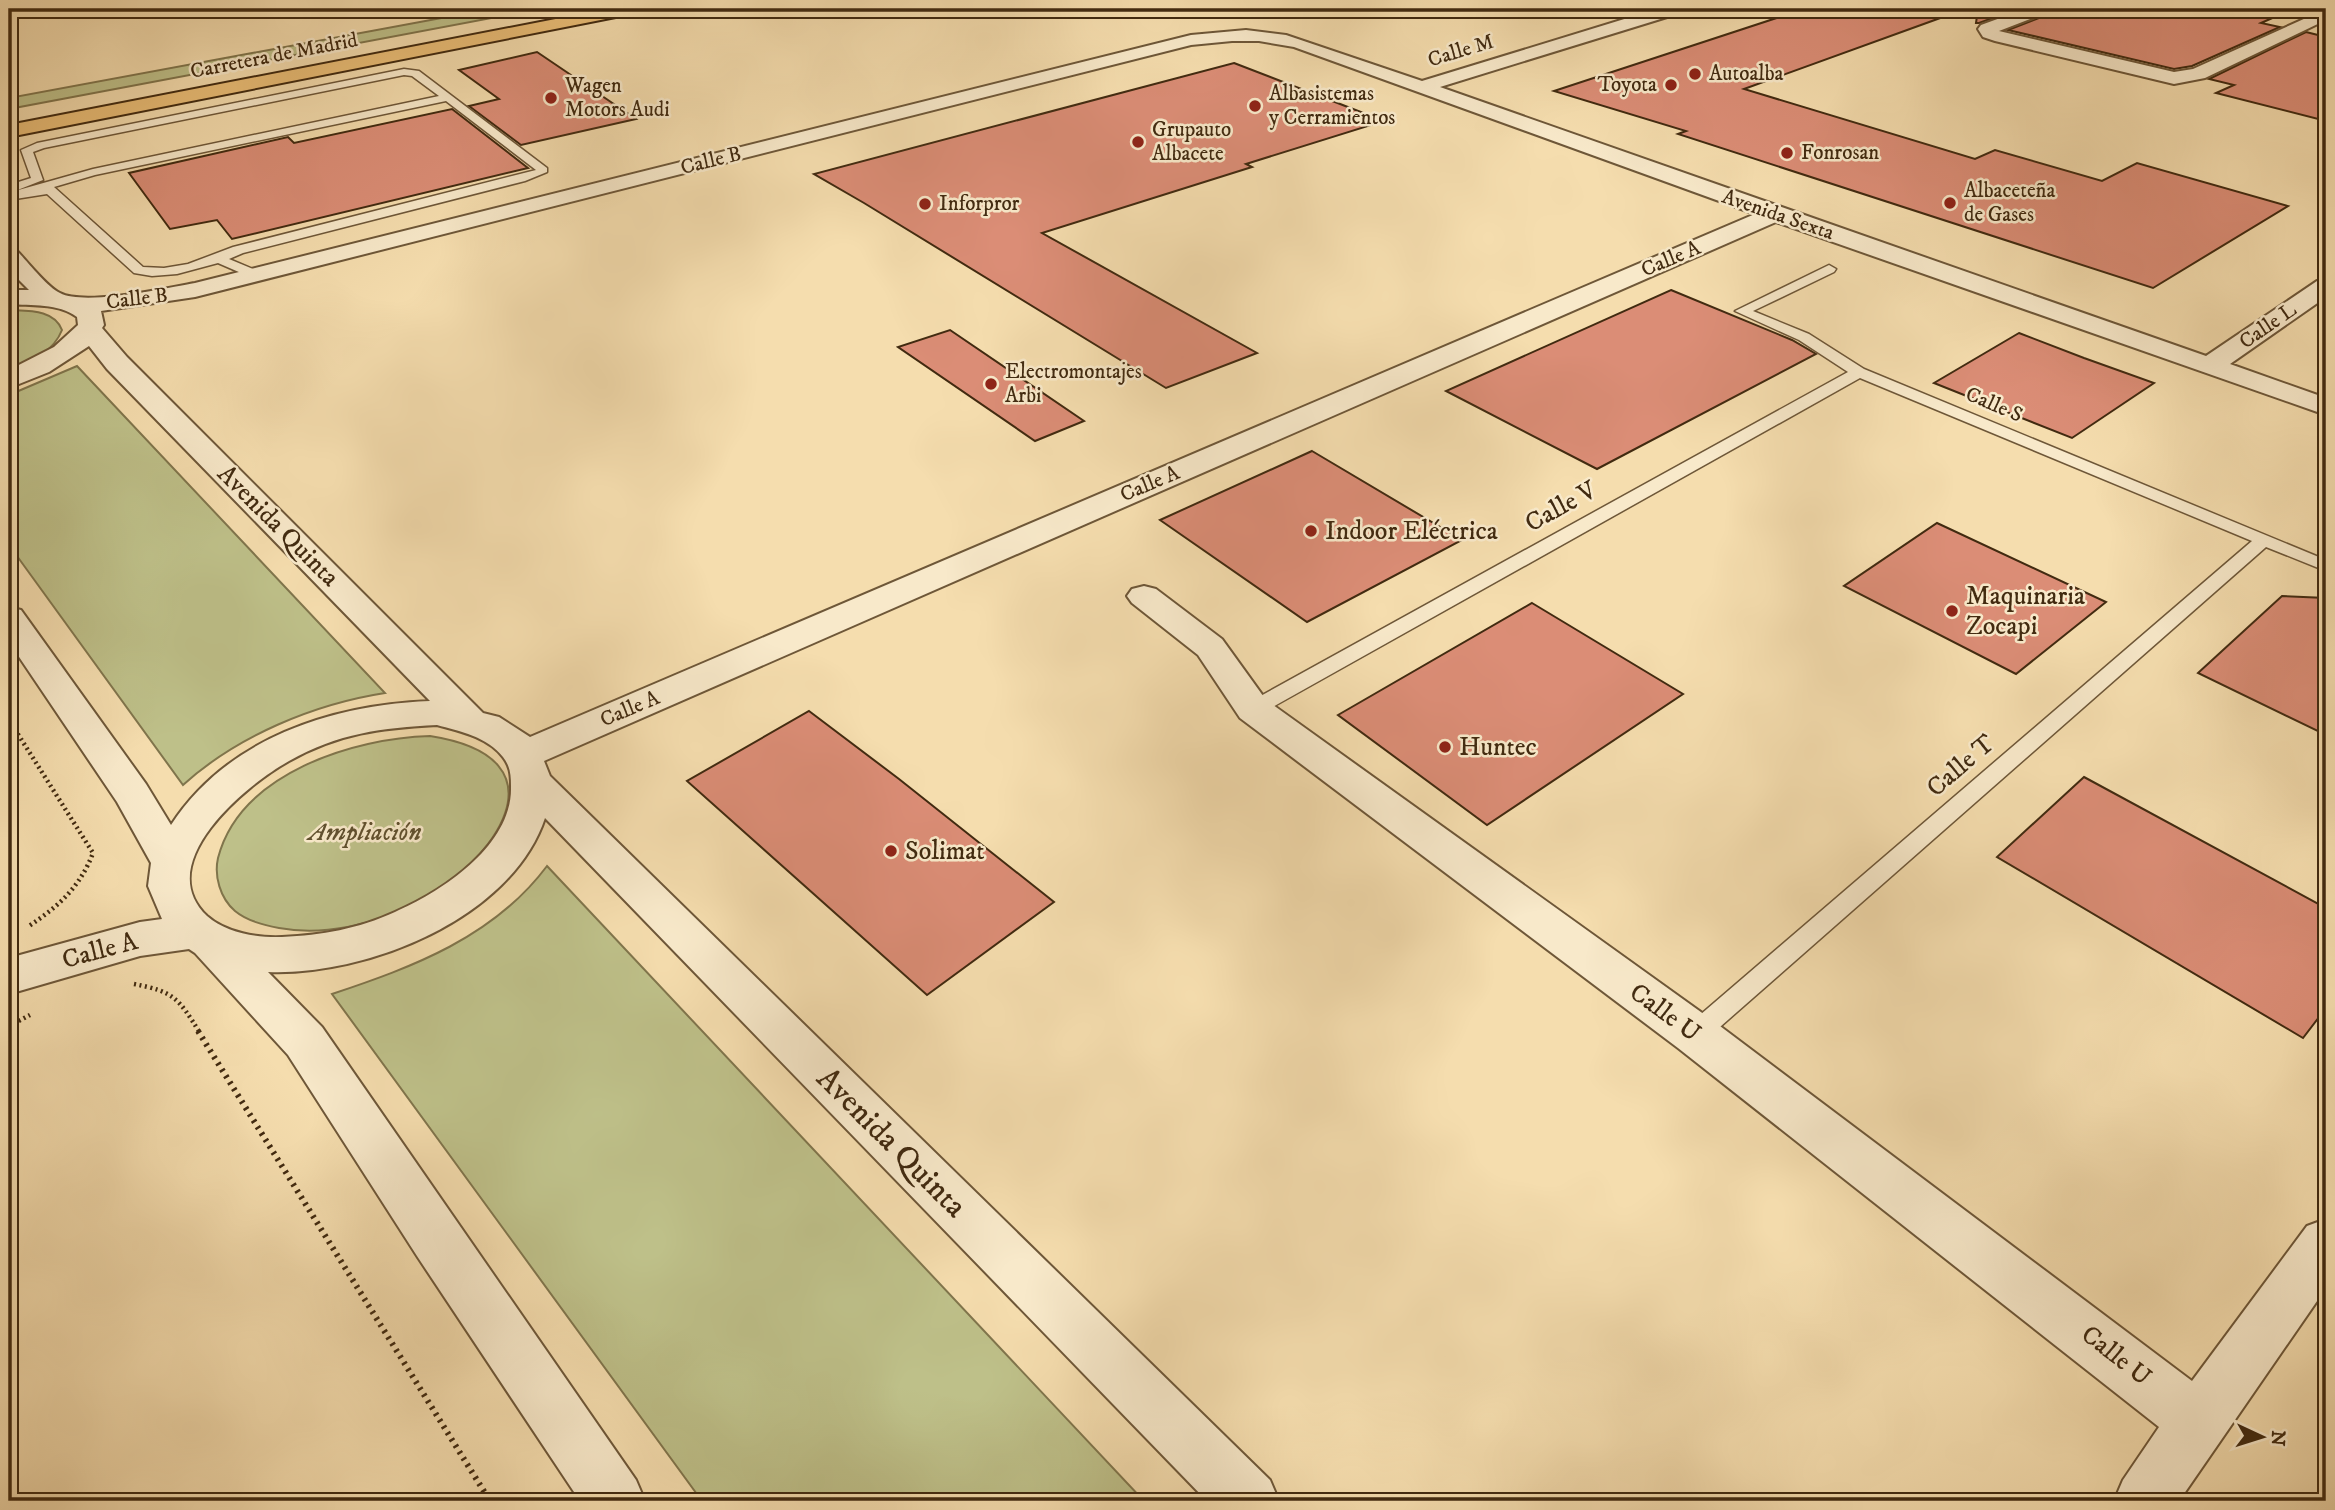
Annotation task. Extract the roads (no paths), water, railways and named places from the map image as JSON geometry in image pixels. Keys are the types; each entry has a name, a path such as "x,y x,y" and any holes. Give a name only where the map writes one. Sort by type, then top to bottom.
{"main road":[{"name":"Carretera de Madrid","path":"9,117 585,9"},
{"name":"Carretera de Madrid","path":"9,131 631,9"}],"street":[{"name":"Calle M","path":"1422,87 1674,9"},
{"path":"2040,9 1987,29 1989,33 2001,37 2174,78 2198,74 2326,13"},
{"name":"Avenida Sexta","path":"1227,35 1285,39 2326,407"},
{"name":"Calle B","path":"87,320 195,290 1191,40 1227,35"},
{"name":"Calle A","path":"9,976 140,939 203,937 271,956 329,951 403,929 440,910 482,879 508,851 529,814 529,768 1775,214"},
{"path":"9,256 48,297 87,320 74,348 9,380"},
{"name":"Calle L","path":"2209,366 2326,286"},
{"path":"9,297 48,297"},
{"name":"Avenida Quinta","path":"87,320 117,363 468,718 503,733 529,768 1249,1501"},
{"name":"Calle U","path":"1144,596 1210,647 1253,709 1695,1034 2198,1421"},
{"path":"9,617 132,794 172,862"},
{"path":"468,718 437,713 383,716 338,727 298,742 254,765 219,792 197,816 172,862 169,885 185,923 203,937 305,1041 443,1250 615,1501"},
{"path":"2144,1501 2198,1421 2326,1244"}],"lane":[{"path":"9,189 37,180 27,150 198,113 258,106 410,72 542,170 538,174 510,182 238,250 219,259 156,274 139,270 50,190 34,190"},
{"path":"9,196 104,169 226,144 281,128 389,105 447,98"},
{"path":"198,113 207,124"},
{"path":"142,125 151,135"},
{"path":"217,134 226,144"},
{"path":"79,138 88,148"},
{"path":"160,145 170,156"},
{"path":"96,159 104,169"},
{"path":"219,259 255,275"},
{"name":"Calle S","path":"1829,269 1742,311 1804,337 1858,372 2326,566"},
{"name":"Calle V","path":"1253,709 1858,372"},
{"name":"Calle T","path":"1695,1034 2264,540"}],"place":[{"name":"Autoalba","path":"1695,74"},
{"name":"Toyota","path":"1671,85"},
{"name":"Wagen Motors Audi","path":"551,98"},
{"name":"Albasistemas y Cerramientos","path":"1255,106"},
{"name":"Grupauto Albacete","path":"1138,142"},
{"name":"Fonrosan","path":"1787,153"},
{"name":"Albaceteña de Gases","path":"1950,203"},
{"name":"Inforpror","path":"925,204"},
{"name":"Electromontajes Arbi","path":"991,384"},
{"name":"Indoor Eléctrica","path":"1311,531"},
{"name":"Maquinaria Zocapi","path":"1952,611"},
{"name":"Huntec","path":"1445,747"},
{"name":"Solimat","path":"891,851"}],"park label":[{"name":"Ampliación","path":"365,832"}]}
